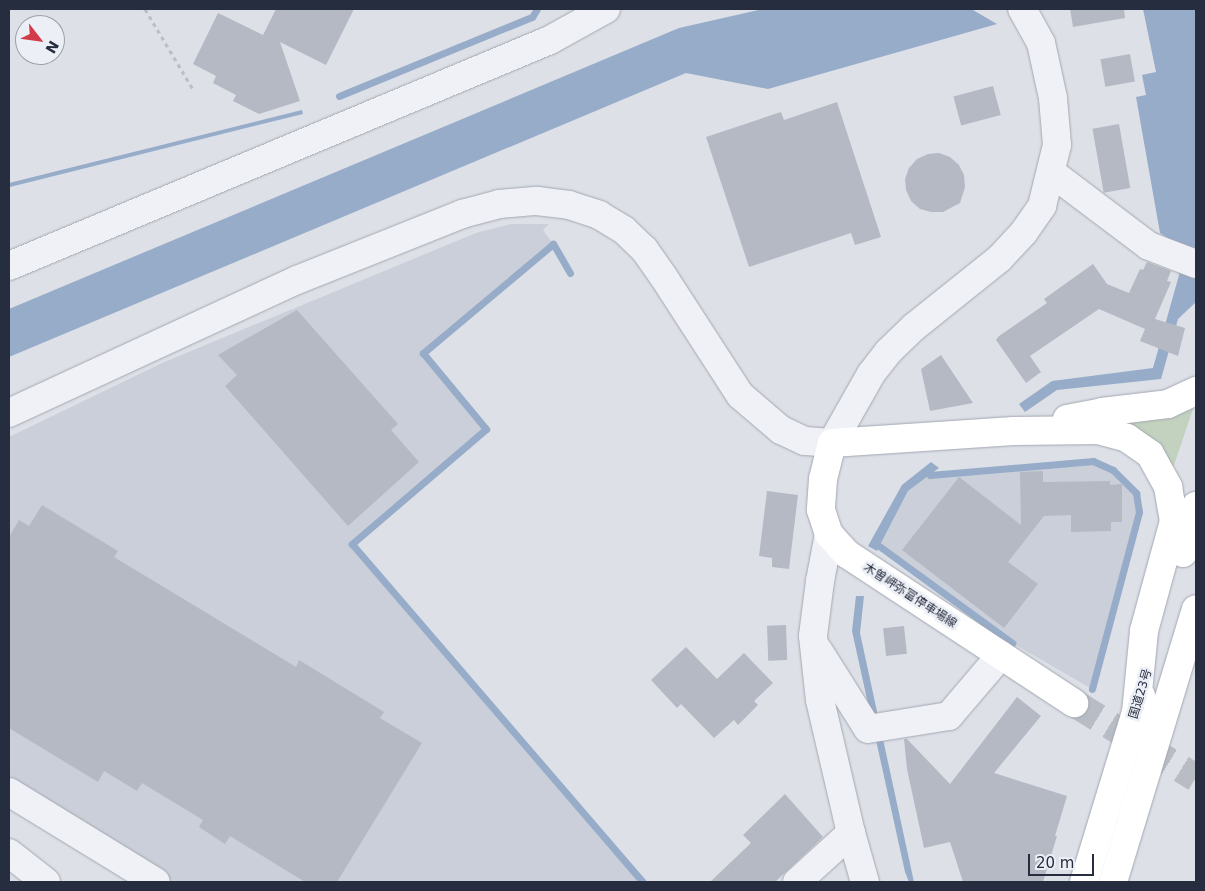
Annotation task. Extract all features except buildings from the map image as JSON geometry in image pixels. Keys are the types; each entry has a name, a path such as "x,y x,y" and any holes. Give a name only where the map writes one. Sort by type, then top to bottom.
{"main road":[{"path":"1014,431 1102,412 1168,404 1196,391"},
{"path":"832,443 1014,431 1098,430 1127,438 1150,454 1168,487 1174,521 1144,631 1136,712"},
{"name":"木曽岬弥富停車場線","path":"832,443 823,479 821,510 829,534 847,554 1074,703"},
{"name":"国道23号","path":"1084,882 1196,506"},
{"path":"1113,882 1196,609"},
{"path":"1178,672 1196,632"}],"street":[{"path":"9,266 550,40 606,9"},
{"path":"9,413 296,280 462,214 499,204 537,200 569,205 599,215 624,230 644,250 658,269 740,396 781,430 805,441 832,443 871,374 888,352 914,327 999,260 1024,232 1042,206 1052,173 1057,145 1049,70 1041,43 1022,9"},
{"path":"1052,173 1149,246 1186,260"},
{"path":"829,534 820,581 814,643 820,700 851,834 865,882"},
{"path":"814,643 868,730 949,716 1001,655"},
{"path":"9,792 156,882"},
{"path":"797,882 851,834"},
{"path":"9,853 46,882"}],"path":[{"path":"145,9 194,91"}],"shaded area":[{"path":"511,224 549,224 543,230 553,244 423,353 486,429 352,544 643,882 173,882 9,779 9,437 162,363 476,233"},
{"path":"1093,461 1113,470 1136,493 1139,512 1092,689 1012,643 880,546 908,491 930,475"}],"green space":[{"path":"1195,403 1170,477 1105,422"}],"water":[{"path":"763,9 963,9 973,10 997,24 768,89 686,73 9,357 9,309 679,28"},
{"path":"1143,9 1196,9 1196,302 1178,319 1161,379 1057,390 1025,412 1019,404 1052,381 1153,368 1186,250 1160,233 1136,97 1146,95 1142,75 1156,72"},
{"path":"302,110 303,114 9,187 9,183"},
{"path":"931,462 939,468 908,491 877,551 868,546 902,485"},
{"path":"856,596 864,596 860,633 914,882 909,882 905,872 852,631"}],"waterway":[{"path":"339,96 532,17 537,9"},
{"path":"570,273 553,244 423,353 486,429 352,544 643,882"},
{"path":"927,471 930,475 1093,461 1113,470 1136,493 1139,512 1092,689"},
{"path":"875,543 1012,643"}],"tunnel":[{"path":"1074,703 1196,778"}]}
